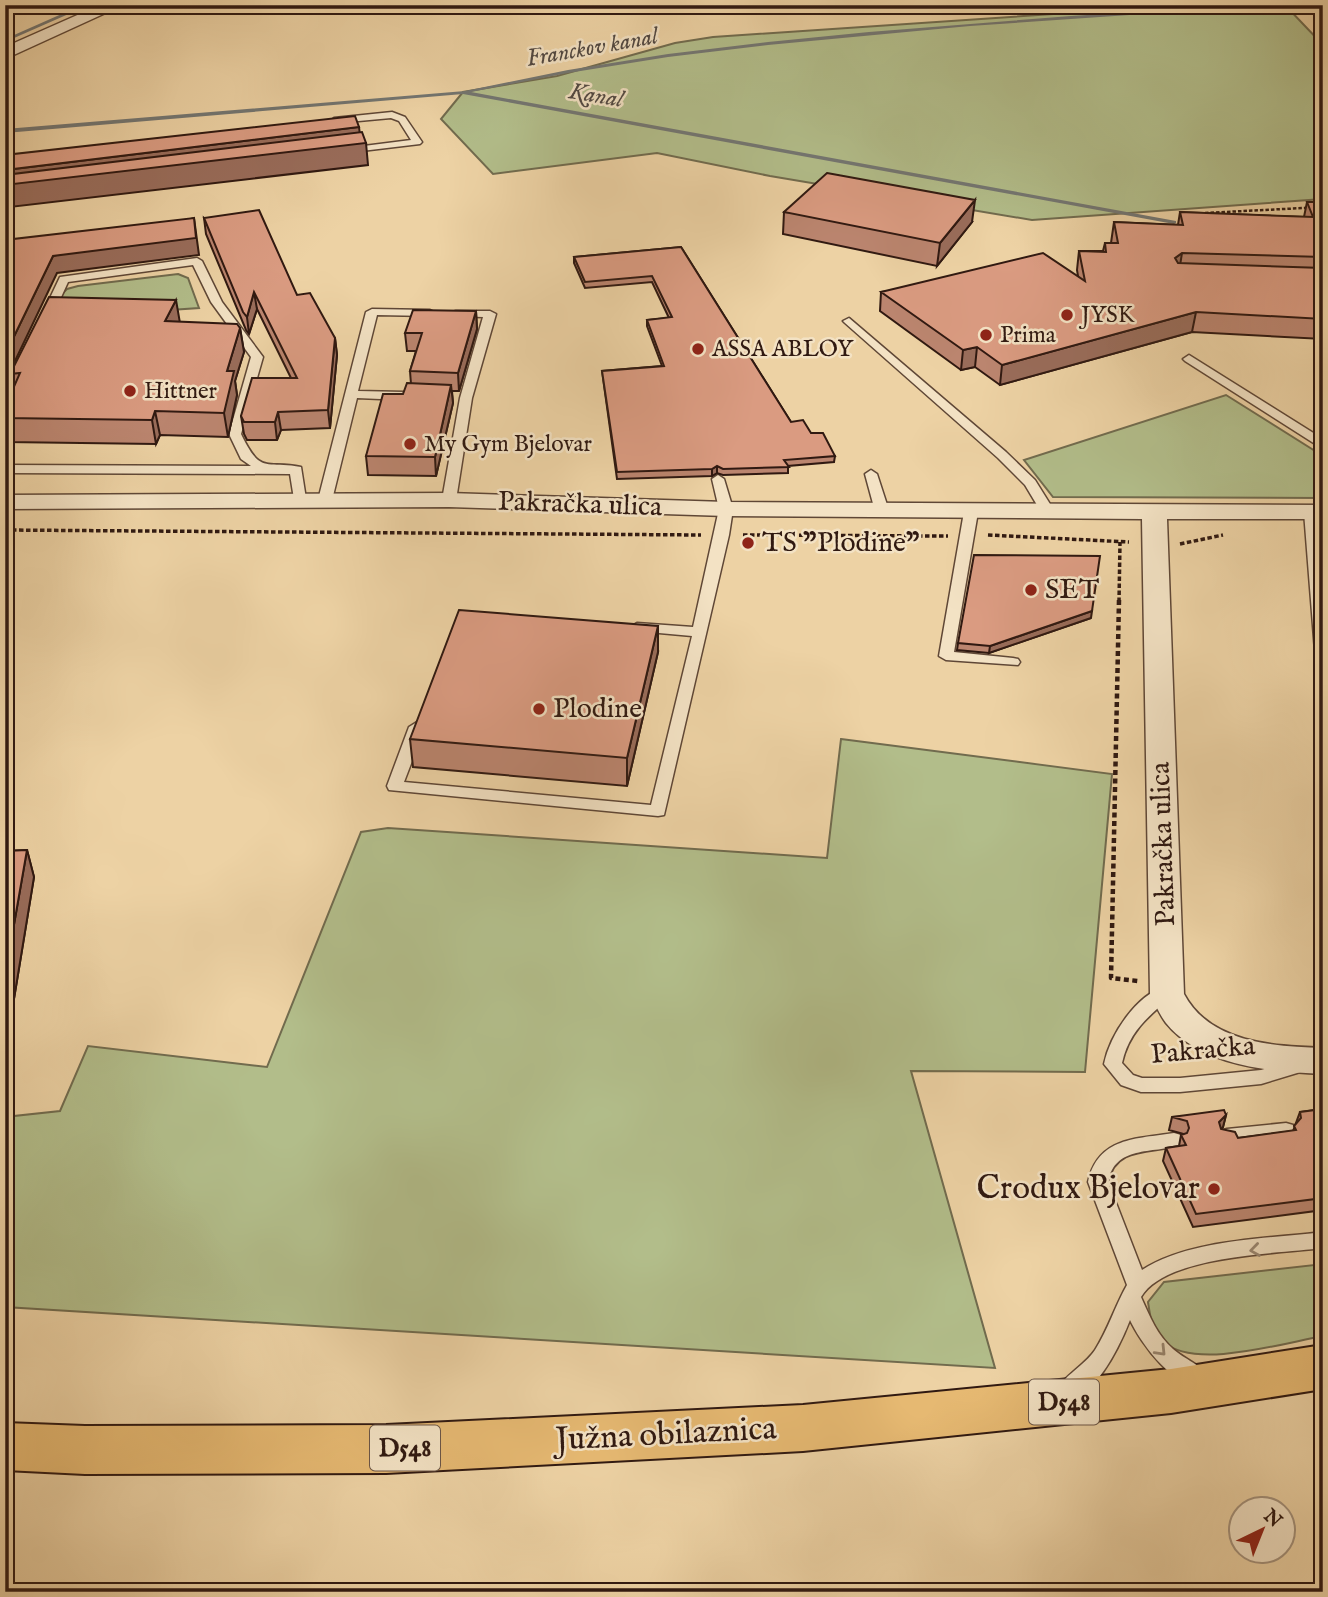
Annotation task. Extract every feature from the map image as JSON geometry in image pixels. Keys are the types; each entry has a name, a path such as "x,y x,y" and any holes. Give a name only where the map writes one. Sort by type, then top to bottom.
{"main road":[{"name":"Južna obilaznica","path":"5,1446 85,1450 400,1448 803,1428 1043,1404 1323,1367"}],"street":[{"path":"5,54 75,20 115,5"},
{"name":"Pakračka ulica","path":"5,502 449,500 882,511 969,524 1048,512 1317,512"},
{"name":"Pakračka ulica","path":"1154,513 1168,962 1156,987"},
{"path":"1156,987 1176,1015 1200,1033 1240,1052 1318,1061"}],"lane":[{"path":"323,122 392,115 402,119 417,142 335,152"},
{"path":"43,325 64,279 197,261 217,302 257,357 235,434 247,459 268,470"},
{"path":"325,500 372,312 490,314 459,398 449,500"},
{"path":"849,321 1002,455 1030,483 1048,512"},
{"path":"1189,359 1323,445"},
{"path":"5,401 27,360"},
{"path":"351,394 415,396"},
{"path":"5,470 296,470 300,499"},
{"path":"871,474 882,511"},
{"path":"423,712 394,786 657,811 726,509 718,479"},
{"path":"1317,512 1323,664"},
{"path":"969,524 946,656 1013,662"},
{"path":"616,626 698,632"},
{"name":"Pakračka","path":"1156,987 1116,1043 1113,1064 1127,1080 1141,1085 1180,1085 1261,1077 1318,1061"},
{"path":"1227,1136 1286,1130"},
{"path":"1174,1140 1125,1149 1106,1157 1099,1170 1098,1182 1135,1292 1141,1326 1158,1351 1181,1369 1210,1384"},
{"path":"1043,1404 1078,1384 1099,1361 1113,1340 1135,1292 1152,1272 1170,1264 1323,1240"}],"path":[{"path":"1200,213 1323,207"},
{"path":"732,534 969,524 1130,542"},
{"path":"5,530 708,535"},
{"path":"1120,542 1111,978 1156,987"}],"green space":[{"path":"1187,5 1285,5 1323,45 1323,199 1032,220 770,176 657,153 493,174 441,119 463,92 557,76 675,43 713,37"},
{"path":"178,274 188,278 199,308 170,310 69,302 60,296 67,289 78,286"},
{"path":"1226,395 1323,456 1323,498 1053,497 1024,460"},
{"path":"841,739 1112,774 1085,1072 911,1071 995,1368 5,1307 5,1117 60,1111 88,1046 267,1067 361,832 388,828 827,858"},
{"path":"1323,1264 1323,1336 1240,1352 1196,1354 1178,1350 1163,1342 1154,1329 1148,1302 1164,1282"}],"building":[{"path":"355,116 359,127 5,170 5,155"},
{"path":"362,132 366,143 5,185 5,175"},
{"path":"827,173 975,200 940,243 784,212"},
{"path":"1307,202 1323,202 1323,257 1182,253 1175,258 1178,263 1323,268 1323,319 1196,312 1002,365 977,347 963,350 881,292 1043,253 1085,281 1079,251 1106,252 1105,243 1118,243 1114,222 1183,225 1180,212 1313,217"},
{"path":"259,210 297,295 310,293 335,338 328,410 278,412 275,422 244,422 241,416 252,378 297,378 254,292 247,317 243,312 204,218"},
{"path":"194,218 196,238 53,256 5,355 5,240"},
{"name":"ASSA ABLOY","path":"681,247 791,422 803,420 811,433 823,433 835,456 784,460 789,467 723,469 717,466 712,469 617,472 602,371 664,366 647,320 672,317 652,276 585,282 574,257"},
{"name":"Hittner","path":"49,297 176,300 165,321 237,324 240,328 227,371 234,371 224,413 155,411 152,420 5,418 5,407 20,373 10,374"},
{"path":"413,310 476,311 458,373 410,371 422,333 405,333"},
{"path":"407,383 451,385 435,457 366,456 383,394 403,394"},
{"name":"SET","path":"974,555 1100,556 1092,611 990,646 958,643"},
{"name":"Plodine","path":"459,610 658,626 627,758 410,739"},
{"path":"27,850 5,976 5,851"},
{"path":"1323,1109 1323,1198 1196,1214 1166,1148 1186,1145 1181,1135 1187,1133 1189,1128 1187,1121 1172,1117 1224,1110 1226,1115 1219,1122 1221,1129 1235,1132 1238,1138 1296,1130 1294,1126 1301,1118 1300,1112"}],"waterway":[{"path":"5,41 87,5"},
{"name":"Franckov kanal","path":"468,91 568,72 768,43 970,25 1273,5"},
{"name":"Kanal","path":"5,131 463,92 1174,222"}],"place":[{"name":"JYSK","path":"1067,315"},
{"name":"Prima","path":"986,335"},
{"name":"ASSA ABLOY","path":"698,349"},
{"name":"Hittner","path":"130,391"},
{"name":"My Gym Bjelovar","path":"410,444"},
{"name":"TS \"Plodine\"","path":"748,543"},
{"name":"SET","path":"1031,590"},
{"name":"Plodine","path":"539,709"},
{"name":"Crodux Bjelovar","path":"1214,1189"}]}
